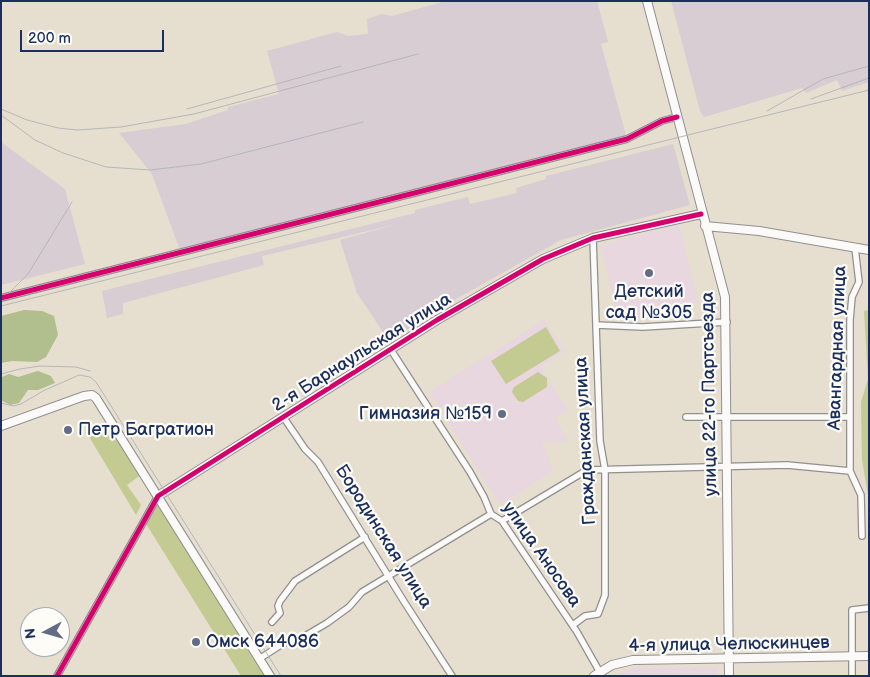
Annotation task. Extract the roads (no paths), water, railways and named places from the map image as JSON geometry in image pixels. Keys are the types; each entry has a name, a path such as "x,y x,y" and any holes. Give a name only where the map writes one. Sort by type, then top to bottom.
{"street":[{"name":"улица 22-го Партсъезда","path":"648,1 701,214 722,284 726,322 729,676"},
{"path":"1,298 627,138 677,116"},
{"name":"2-я Барнаульская улица","path":"158,496 390,350 543,259 593,238 701,214"},
{"path":"705,226 759,231 869,250"},
{"name":"Гражданская улица","path":"573,625 585,616 598,614 605,594 605,470 600,441 593,238"},
{"name":"Авангардная улица","path":"855,248 858,282 852,297 850,320 850,471 862,494 862,536"},
{"path":"596,325 643,327 726,322"},
{"name":"улица Аносова","path":"390,350 470,472 484,496 491,514 502,521 573,625 599,674"},
{"path":"1,426 84,396 92,395 110,418 270,676"},
{"path":"686,417 850,417"},
{"name":"Бородинская улица","path":"284,418 305,449 318,462 452,676"},
{"path":"502,521 587,470 787,465 850,471"},
{"path":"57,676 158,496"},
{"path":"259,659 284,643 300,638 327,623 349,607 362,592 491,514"},
{"path":"272,622 280,613 278,606 280,601 295,581 365,537"},
{"path":"852,676 852,610 869,608"},
{"name":"4-я улица Челюскинцев","path":"599,674 612,665 627,661 869,656"}],"tram line":[{"path":"1,374 40,366 76,367 90,371"},
{"path":"1,403 13,406 21,404 43,391 79,375 90,377 96,382 281,676"}],"railway":[{"path":"1,109 27,120 58,128 77,130 121,127 194,114 418,54"},
{"path":"187,109 341,66"},
{"path":"767,111 823,79 869,66"},
{"path":"811,99 869,78"},
{"path":"1,306 869,90"},
{"path":"1,115 35,140 63,153 106,167 150,170 201,164 363,122"},
{"path":"1,301 28,274 72,202"}],"place":[{"name":"Детский сад №305","path":"649,273"},
{"name":"Гимназия №159","path":"502,414"},
{"name":"Петр Багратион","path":"68,430"},
{"name":"Омск 644086","path":"196,642"}]}
